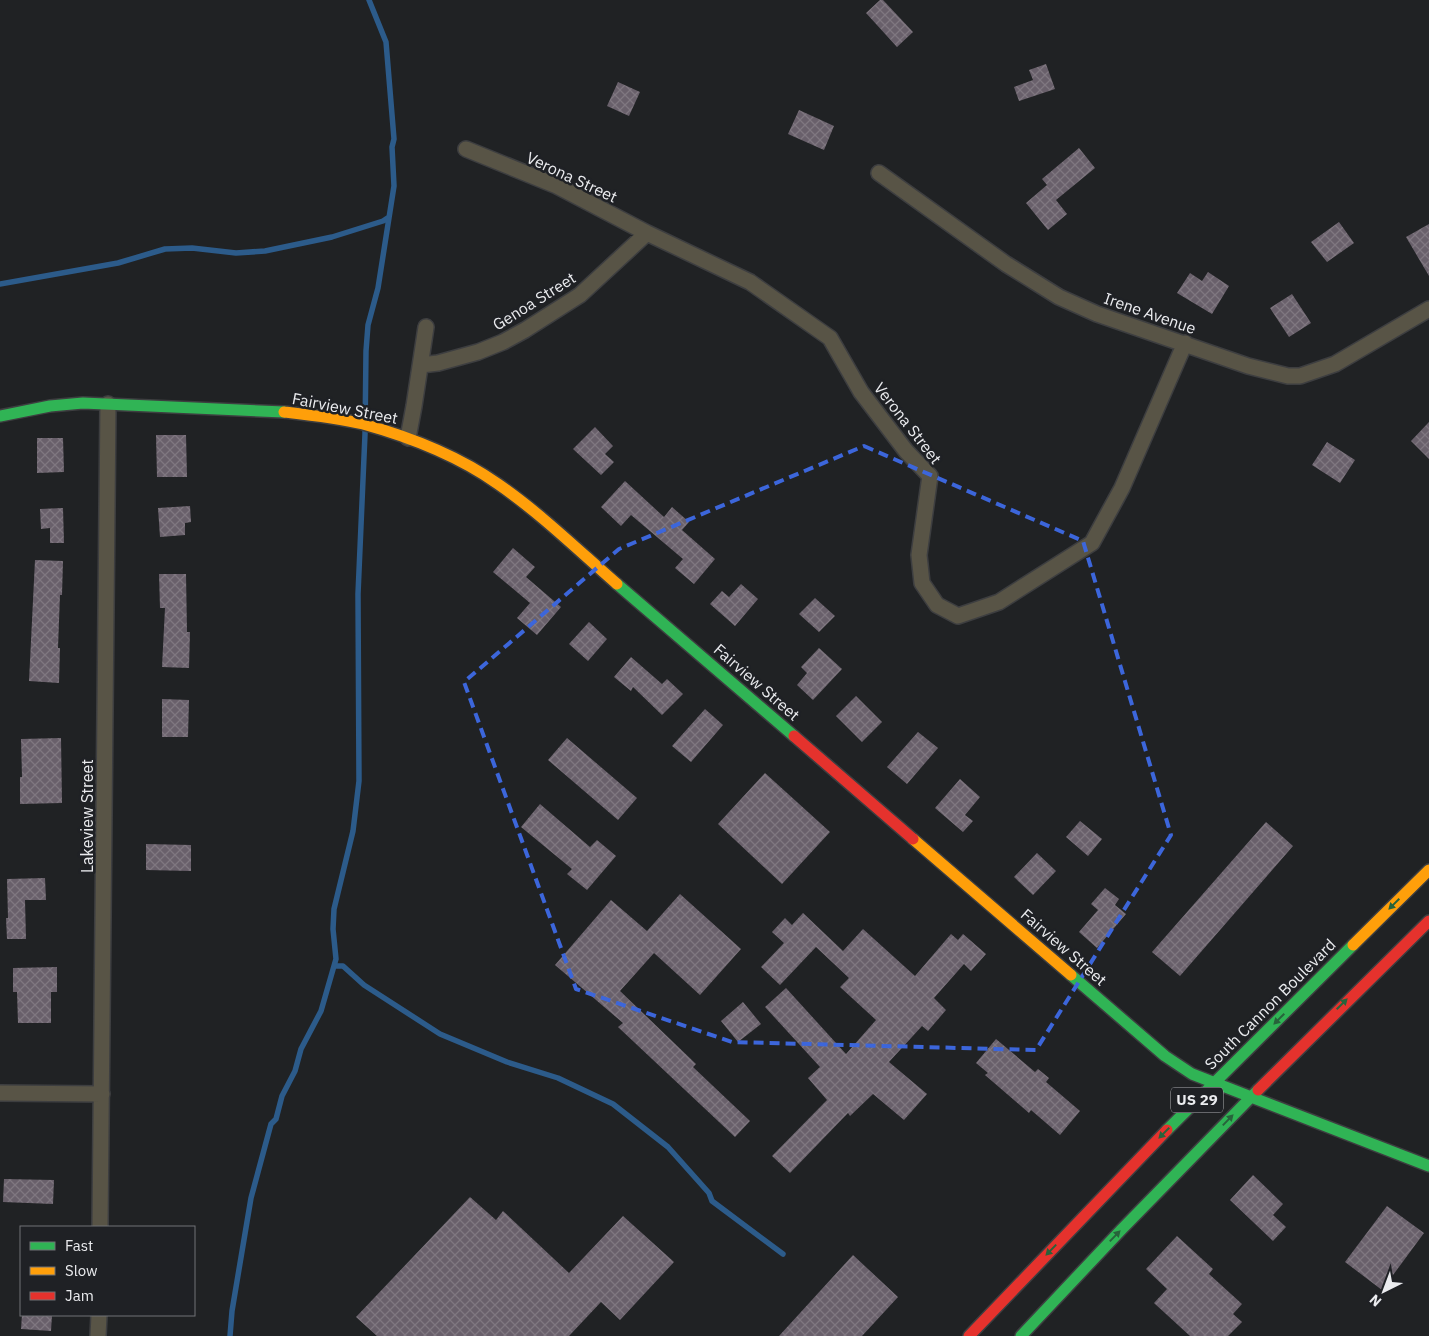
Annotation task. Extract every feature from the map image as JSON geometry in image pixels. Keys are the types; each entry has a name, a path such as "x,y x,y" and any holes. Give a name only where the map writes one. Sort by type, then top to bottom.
{"street":[{"name":"Verona Street","path":"466,149 557,186 647,233 750,282 830,338 861,392 906,451 930,476 919,555 922,583 936,605 958,616 999,602 1092,542 1122,488 1185,343"},
{"name":"Irene Avenue","path":"879,173 1006,264 1059,297 1098,314 1248,366 1288,376 1300,376 1335,364 1429,309"},
{"name":"Genoa Street","path":"421,365 438,363 478,352 503,342 525,330 580,295 647,233"},
{"path":"408,438 426,327"},
{"name":"Fairview Street","path":"0,416 50,406 83,403 299,413 376,428 408,438 434,448 473,468 519,499 1165,1056 1192,1074 1429,1166"},
{"name":"Lakeview Street","path":"100,1226 108,404"},
{"name":"South Cannon Boulevard","path":"969,1336 1150,1147 1429,870"},
{"name":"US 29","path":"1022,1336 1104,1247 1250,1097 1429,920"},
{"path":"0,1093 102,1094"},
{"path":"98,1336 99,1316"}],"highlighted area":[{"path":"864,446 1083,541 1171,835 1036,1050 732,1042 576,989 464,682 619,549"}],"building":[{"path":"880,0 883,0 913,32 897,47 866,13"},
{"path":"1046,64 1055,89 1019,101 1014,87 1033,80 1029,70"},
{"path":"618,82 640,92 629,116 607,106"},
{"path":"799,110 834,126 824,150 788,134"},
{"path":"1079,148 1095,168 1056,200 1067,214 1048,230 1026,203 1047,185 1042,179"},
{"path":"1339,222 1354,243 1327,262 1311,242"},
{"path":"1429,224 1429,276 1406,237"},
{"path":"1208,272 1229,286 1212,314 1177,293 1190,273 1202,281"},
{"path":"1292,294 1311,323 1289,337 1270,308"},
{"path":"1429,422 1429,459 1411,441"},
{"path":"595,427 613,446 605,454 614,462 601,475 573,449"},
{"path":"156,435 186,435 187,477 157,477"},
{"path":"37,438 63,438 64,472 37,473"},
{"path":"1327,442 1355,460 1340,483 1312,465"},
{"path":"625,481 664,517 672,507 689,522 682,530 715,559 694,584 675,568 683,559 631,515 621,526 601,507"},
{"path":"190,506 191,522 185,523 185,535 160,537 158,508"},
{"path":"63,508 64,543 50,543 50,528 41,529 40,509"},
{"path":"513,548 535,567 526,577 561,607 537,635 517,618 530,603 493,572"},
{"path":"35,560 63,561 58,648 60,648 59,683 29,681"},
{"path":"159,574 186,574 187,632 190,632 189,668 162,667 165,608 160,608"},
{"path":"741,584 758,599 735,626 710,604 722,591 729,597"},
{"path":"815,598 835,616 819,632 799,614"},
{"path":"589,622 607,639 588,661 569,644"},
{"path":"819,648 842,669 813,700 797,685 807,673 801,667"},
{"path":"631,657 662,684 667,679 683,694 662,715 633,687 631,691 614,677"},
{"path":"856,696 882,722 862,742 836,716"},
{"path":"162,699 189,700 188,737 162,737"},
{"path":"705,709 723,725 691,762 672,746"},
{"path":"918,732 938,748 907,784 887,767"},
{"path":"61,738 62,803 20,804 20,777 22,777 21,739"},
{"path":"567,738 637,798 618,820 548,760"},
{"path":"765,773 830,832 782,884 718,824"},
{"path":"960,779 980,797 965,815 973,821 963,832 935,808"},
{"path":"540,804 590,847 597,840 616,856 587,890 567,874 572,869 521,827"},
{"path":"1080,821 1102,839 1088,856 1066,837"},
{"path":"1266,822 1293,846 1180,976 1152,952"},
{"path":"146,844 191,845 191,871 146,870"},
{"path":"1037,853 1056,871 1033,895 1014,877"},
{"path":"45,878 46,900 25,900 26,939 7,939 7,879"},
{"path":"1105,888 1119,899 1115,905 1126,914 1097,948 1079,932 1098,910 1091,904"},
{"path":"680,894 741,949 700,995 654,953 620,991 696,1064 693,1067 750,1121 735,1137 618,1027 623,1023 555,965 611,900 647,931"},
{"path":"803,913 843,951 863,929 915,976 951,934 958,940 963,934 986,954 971,971 964,964 934,998 946,1010 928,1031 922,1026 889,1062 927,1094 904,1120 873,1094 850,1116 848,1113 790,1173 772,1156 827,1100 808,1078 820,1067 765,1007 786,988 846,1054 876,1020 840,987 849,978 816,947 780,985 761,967 784,943 772,932 785,918 792,925"},
{"path":"57,967 57,992 51,992 51,1023 18,1023 17,992 13,992 13,968"},
{"path":"743,1002 761,1024 738,1042 721,1021"},
{"path":"996,1039 1035,1072 1038,1069 1049,1078 1046,1082 1080,1111 1060,1135 1031,1110 1029,1113 985,1075 988,1073 976,1063"},
{"path":"1253,1175 1283,1204 1273,1215 1286,1227 1273,1241 1230,1200"},
{"path":"4,1179 54,1180 53,1204 3,1202"},
{"path":"470,1197 496,1220 503,1211 569,1273 623,1216 674,1262 620,1320 601,1302 569,1336 377,1336 356,1317"},
{"path":"1387,1206 1424,1233 1382,1290 1345,1262"},
{"path":"1177,1236 1213,1269 1209,1274 1242,1304 1233,1314 1242,1322 1228,1336 1190,1336 1154,1303 1167,1289 1146,1269"},
{"path":"853,1255 898,1297 862,1336 779,1336"},
{"path":"22,1316 52,1316 51,1331 21,1329"}],"waterway":[{"path":"230,1336 232,1311 251,1198 271,1124 276,1119 282,1096 295,1071 301,1049 321,1011 336,959 333,929 334,909 353,831 359,781 358,594 365,434 366,351 368,325 378,288 394,186 392,147 394,139 386,42 369,0"},
{"path":"0,284 118,263 165,249 192,248 236,253 265,251 332,237 383,221 389,217"},
{"path":"334,966 343,966 364,985 440,1034 507,1062 558,1078 613,1104 668,1147 709,1193 712,1201 783,1254"}],"traffic: fast":[{"path":"0,416 50,406 83,403 284,412"},
{"path":"617,584 794,736"},
{"path":"1167,1130 1353,945"},
{"path":"1071,975 1165,1056 1192,1074 1429,1166"},
{"path":"1021,1336 1121,1230 1258,1090"}],"traffic: slow":[{"path":"284,412 363,424 416,441 466,464 498,484 529,507 617,584"},
{"path":"913,839 1071,975"},
{"path":"1353,945 1429,870"}],"traffic: jam":[{"path":"794,736 913,839"},
{"path":"1258,1090 1429,921"},
{"path":"969,1336 1167,1130"}]}
